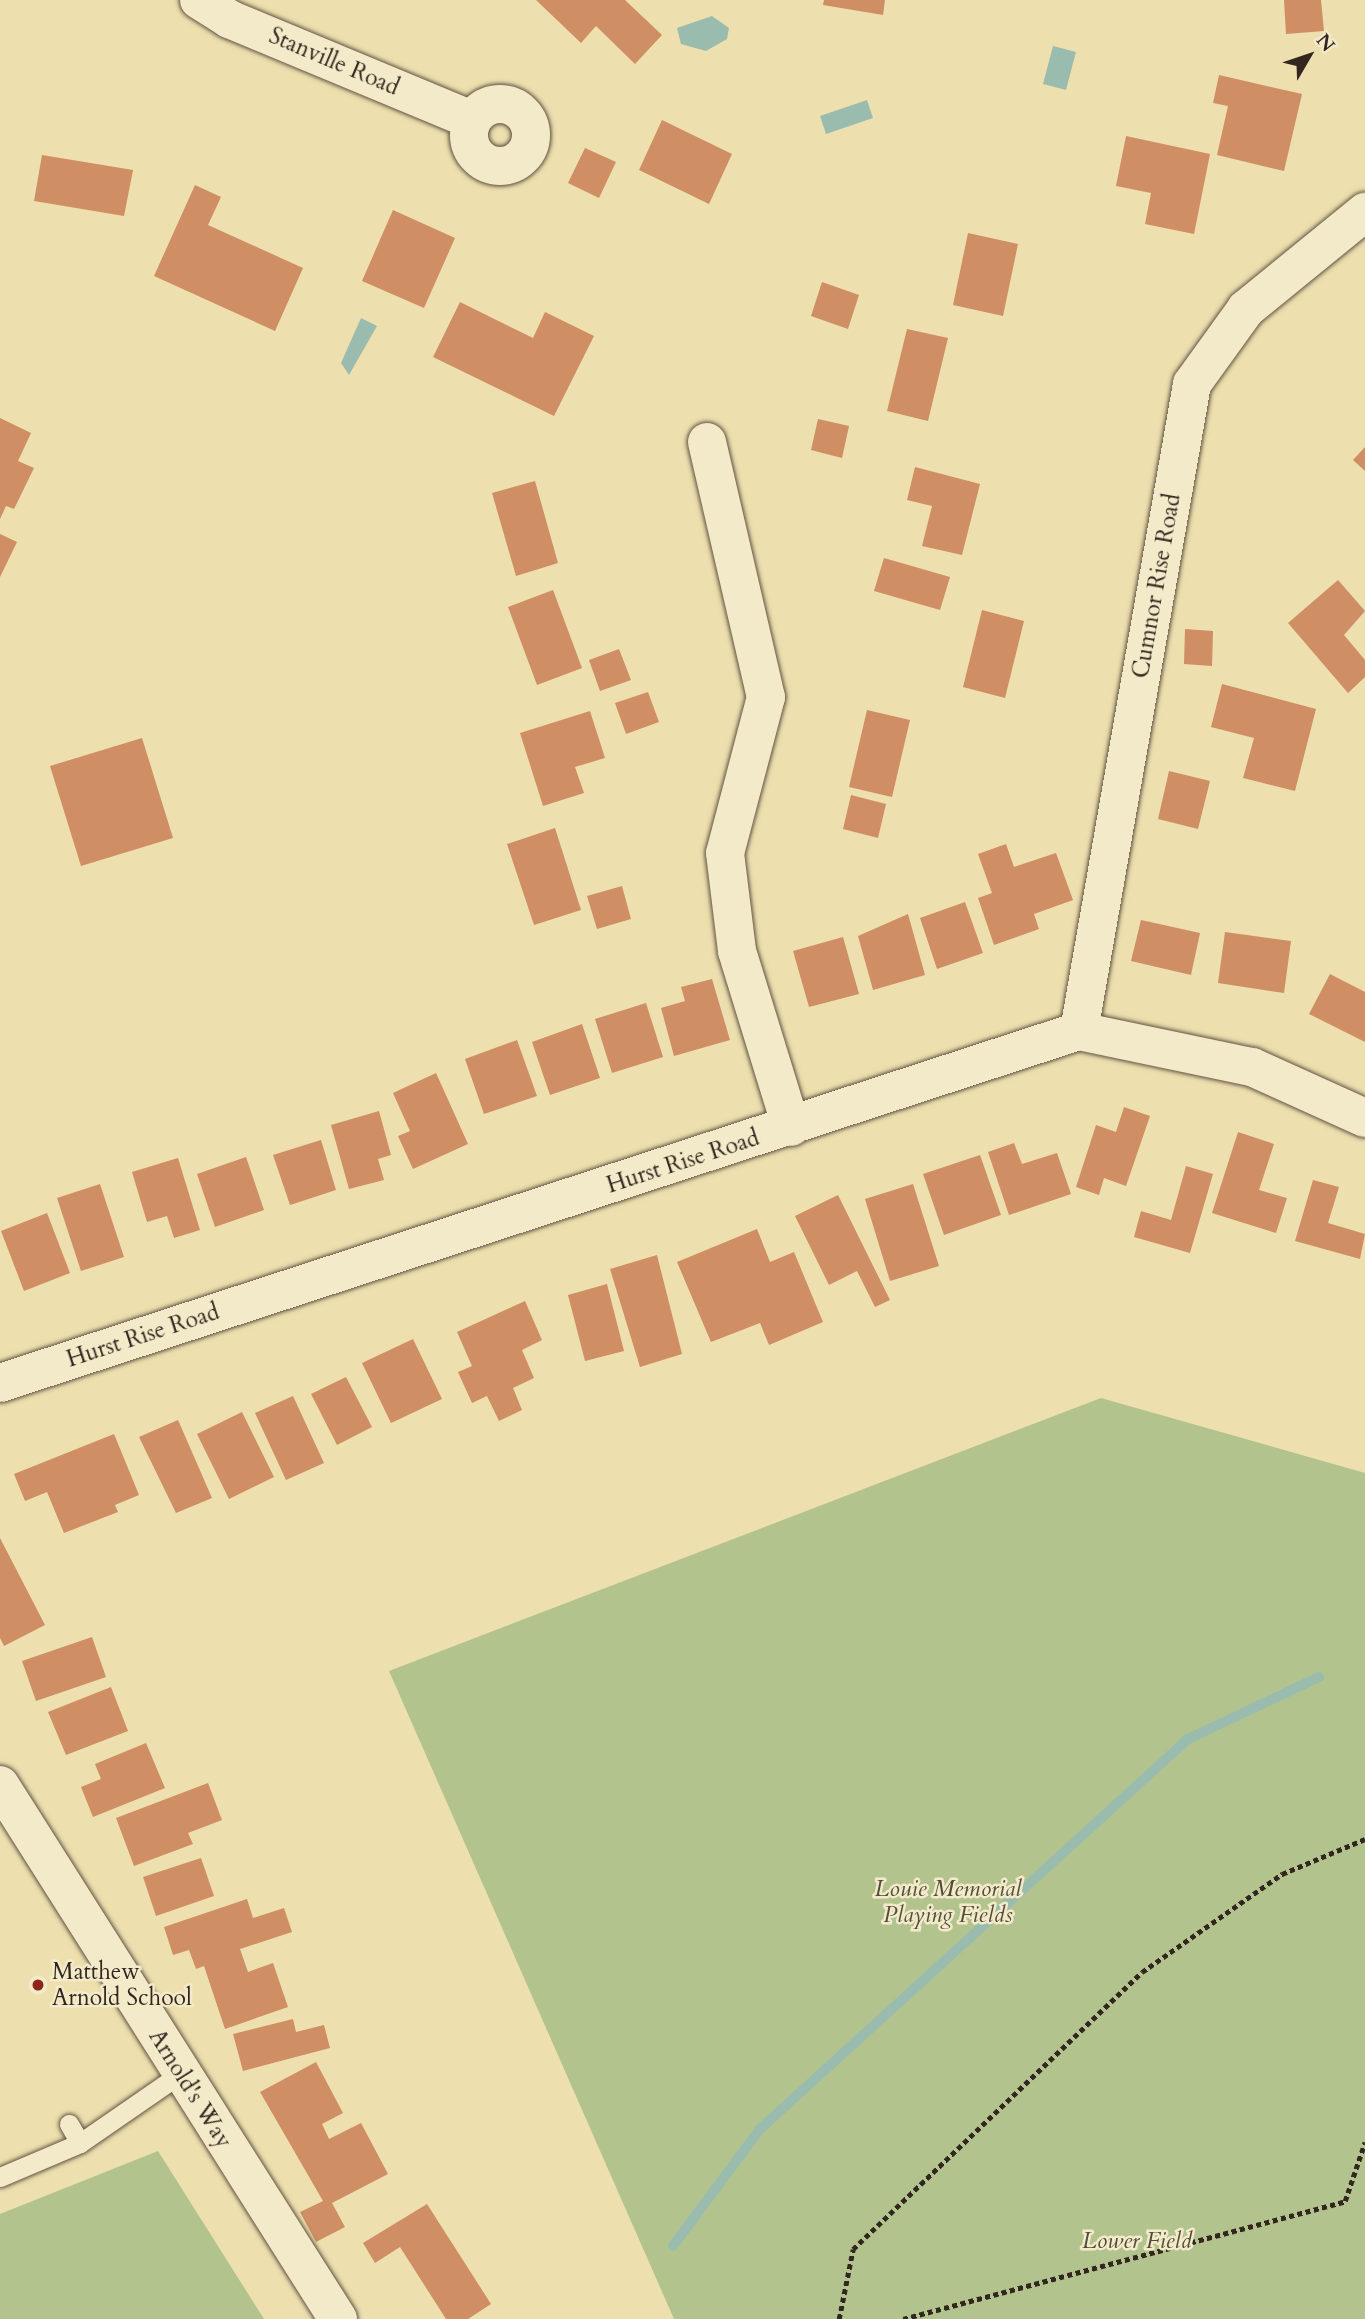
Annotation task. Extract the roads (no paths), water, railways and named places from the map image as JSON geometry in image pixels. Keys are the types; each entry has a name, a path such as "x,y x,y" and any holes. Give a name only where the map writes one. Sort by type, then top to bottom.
{"street":[{"name":"Stanville Road","path":"199,0 229,19 472,120"},
{"name":"Cumnor Rise Road","path":"1079,1031 1192,384 1246,309 1365,212"},
{"path":"707,442 766,697 725,853 737,951 791,1127"},
{"path":"1079,1031 1252,1067 1365,1118"},
{"name":"Hurst Rise Road","path":"0,1383 1079,1031"},
{"name":"Arnold's Way","path":"0,1785 180,2074 338,2319"}],"lane":[{"path":"0,2177 80,2143 180,2074"},
{"path":"68,2124 80,2143"}],"waterway":[{"path":"673,2246 759,2130 1188,1739 1319,1677"}],"place":[{"name":"Matthew Arnold School","path":"38,1985"}],"park label":[{"name":"Louie Memorial Playing Fields","path":"948,1902"},
{"name":"Lower Field","path":"1137,2241"}]}
